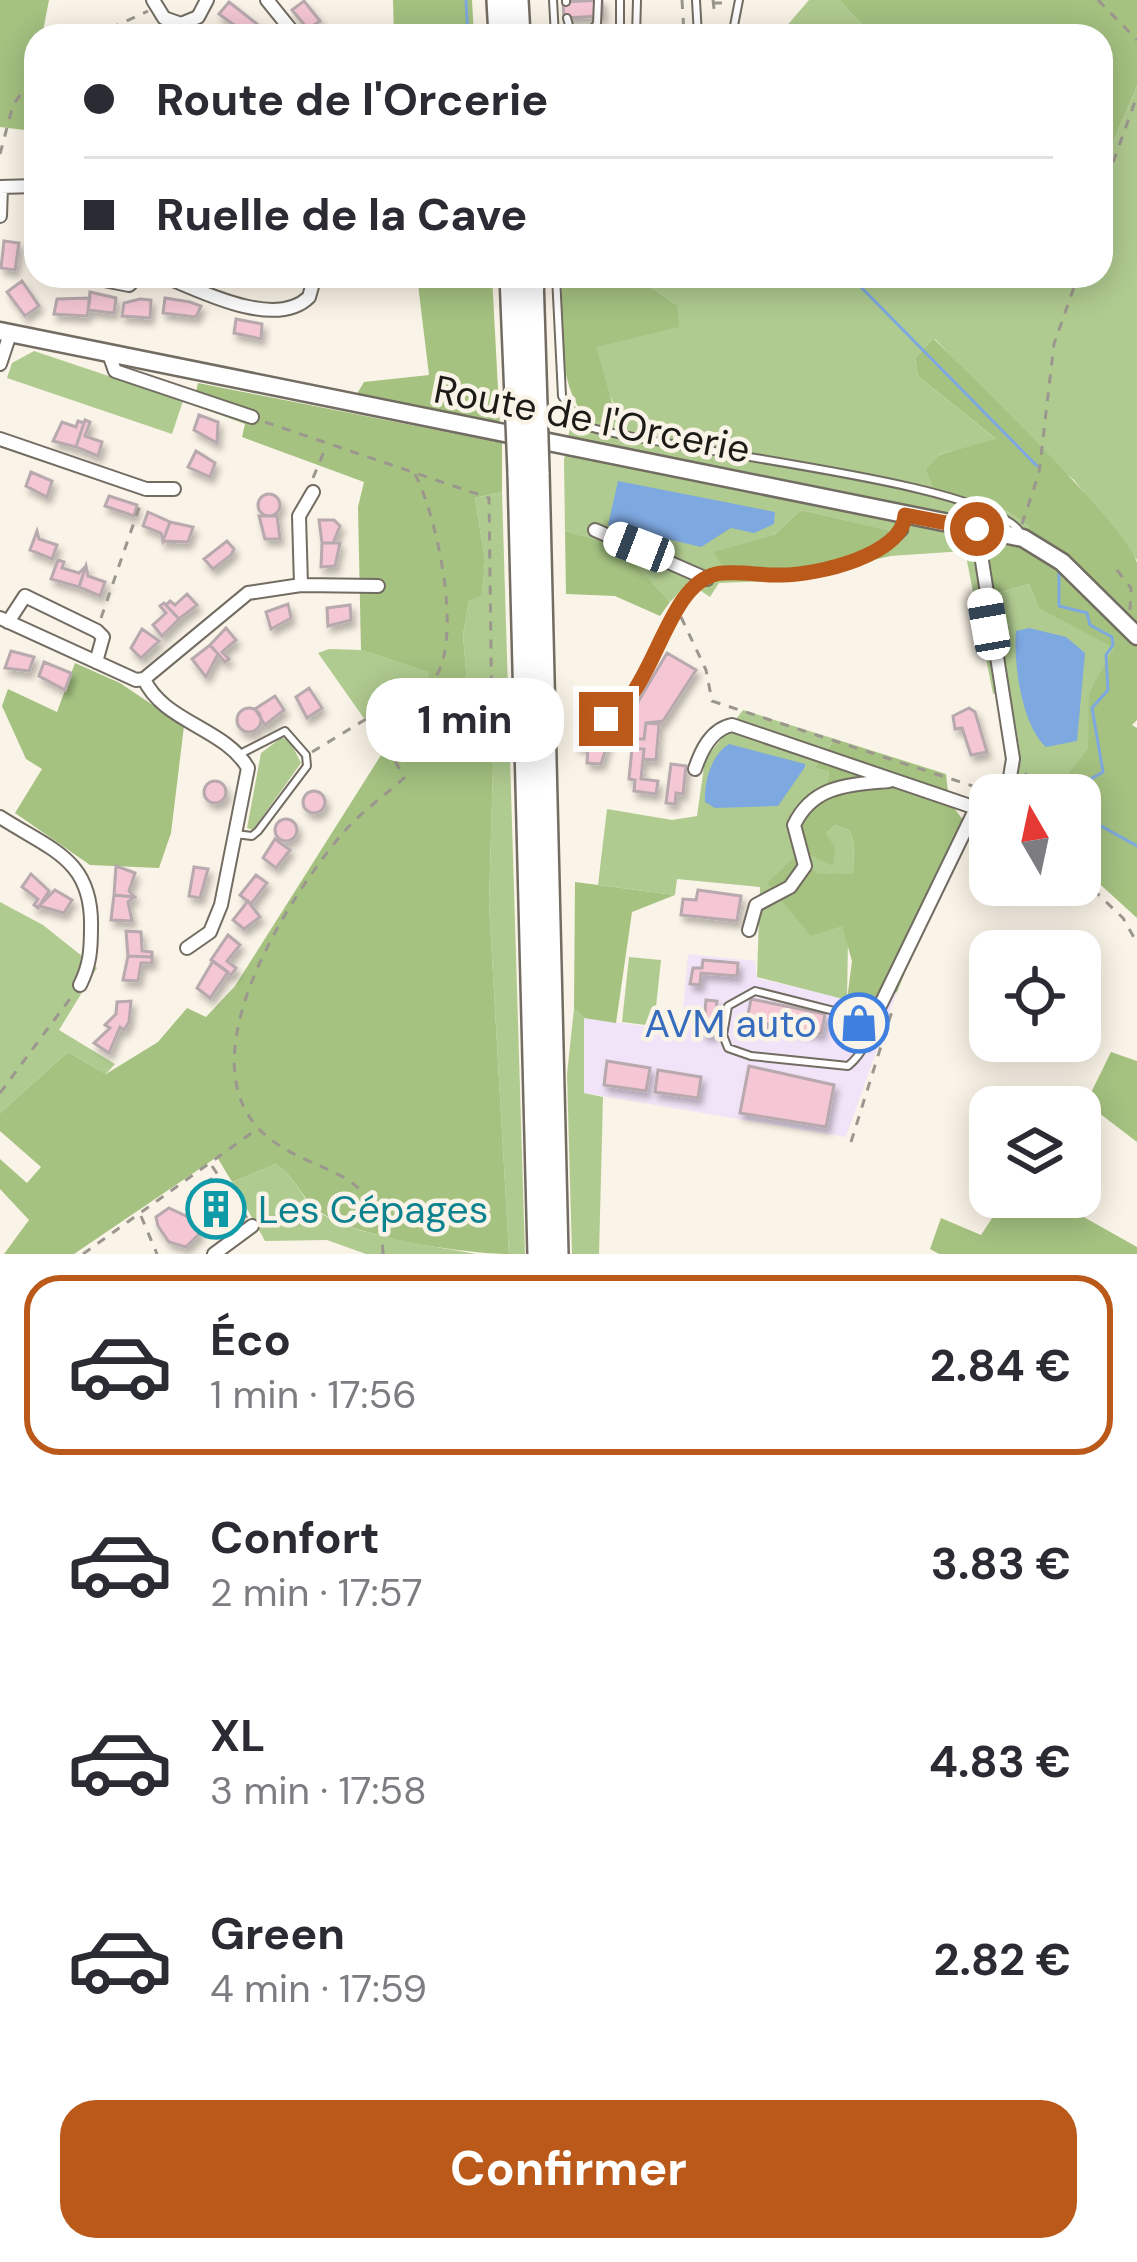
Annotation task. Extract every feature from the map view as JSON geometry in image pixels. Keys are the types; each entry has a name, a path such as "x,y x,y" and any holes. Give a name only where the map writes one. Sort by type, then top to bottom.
{"highway":[{"path":"512,288 526,402 561,1254"},
{"path":"526,402 532,288"},
{"path":"529,472 539,1254"}],"street":[{"path":"154,4 164,18 181,23 198,17 207,0"},
{"path":"267,0 286,24"},
{"path":"0,187 0,216"},
{"path":"199,288 245,304 285,310 309,297 312,288"},
{"path":"0,364 5,333"},
{"name":"Route de l'Orcerie","path":"5,333 905,515 1022,533 1062,562 1137,636"},
{"path":"109,354 115,371 252,416"},
{"path":"0,439 146,489 174,489"},
{"path":"301,585 299,516 313,492"},
{"path":"977,529 1013,759 1010,774"},
{"path":"595,530 707,579"},
{"path":"144,679 248,593 301,585 378,586"},
{"path":"96,662 103,638 97,631 26,596 4,620 96,662 144,679 157,700 240,754 248,768 210,932 187,948"},
{"path":"695,769 702,750 721,727 732,725 969,806"},
{"path":"749,930 756,905 790,887 805,866 794,825 804,806 816,794 896,780"},
{"path":"0,817 69,861 89,887 91,959 80,985"},
{"path":"876,1016 969,823"},
{"path":"219,1252 252,1226"}],"lane":[{"path":"567,18 569,24"},
{"path":"533,303 539,288"},
{"path":"557,288 562,396 579,424 899,486 998,512 1022,533"},
{"path":"606,719 632,697 694,585 707,579 788,575 855,559 891,546 904,532 905,515"},
{"path":"236,834 252,836 258,831 307,766 306,755 285,731 240,754"},
{"path":"755,992 876,1016 862,1054 848,1066 751,1056 728,1048 723,1035 728,1006 755,992"}],"path":[{"path":"1098,0 1137,40"},
{"path":"713,4 735,1"},
{"path":"116,24 154,4"},
{"path":"0,154 13,106 24,90"},
{"path":"1113,163 1137,96"},
{"path":"1022,533 1039,473 1054,344 1074,288"},
{"path":"252,416 327,446 489,498 494,508 492,727"},
{"path":"313,492 313,473 327,446"},
{"path":"378,727 421,697 439,672 445,646 437,535 415,474"},
{"path":"97,631 146,489"},
{"path":"1117,570 1134,599 1121,620"},
{"path":"678,612 694,639 712,701 969,788"},
{"path":"306,755 371,716 404,778 360,814 316,868 250,980 238,1012 238,1081 258,1128 339,1170 363,1192 379,1220 383,1254"},
{"path":"1013,759 1025,774"},
{"path":"1101,897 1123,918 1136,941"},
{"path":"0,1093 80,985"},
{"path":"851,1142 900,994"},
{"path":"83,1254 258,1128"},
{"path":"212,1164 252,1226"},
{"path":"140,1214 157,1254"}],"shaded area":[{"path":"688,954 755,961 757,978 872,1005 897,992 846,1137 584,1093 584,1018 681,1031"}],"green space":[{"path":"0,0 49,0 44,24 24,24 24,130 0,127"},
{"path":"393,0 472,0 473,24 394,24"},
{"path":"809,0 839,0 862,24 788,24"},
{"path":"839,0 1137,0 1137,86 1113,142 1113,24 862,24"},
{"path":"1137,86 1137,560 1074,480 1049,460 935,339 915,358 918,376 997,440 940,454 934,488 1008,512 1029,526 992,595 1029,584 1039,609 1115,648 1089,692 1089,749 1068,774 1017,774 1017,732 1008,691 993,694 965,551 890,556 887,530 801,510 774,535 722,565 792,580 719,583 710,597 689,583 670,602 619,548 565,531 564,460 574,405 589,421 621,419 595,347 677,305 652,288 1113,288 1113,142"},
{"path":"418,288 493,288 500,426 355,397 364,382 429,375"},
{"path":"562,288 652,288 677,305 679,327 596,347 618,423 589,421 578,406 566,372"},
{"path":"934,339 1079,487 1128,545 1137,563 1137,720 1132,725 1137,728 1137,918 1101,885 1101,774 1068,774 1088,749 1089,692 1114,648 1039,609 1029,584 991,595 985,562 994,549 1019,545 1029,526 1008,512 934,489 926,469 941,454 996,439 918,376 915,358"},
{"path":"34,351 183,401 172,434 7,378 12,363"},
{"path":"198,383 502,443 502,492 475,498 485,560 482,595 469,601 463,635 470,717 493,765 489,904 509,1254 376,1235 327,1216 276,1164 232,1182 217,1157 74,1254 4,1254 29,1220 0,1189 0,1159 27,1183 41,1167 0,1131 0,1113 68,1052 106,1074 158,1042 187,1008 206,1017 235,986 395,733 424,702 429,672 361,650 358,507 364,482 242,437 245,424 193,405"},
{"path":"502,492 525,1254 509,1254 489,904 493,765 470,717 463,635 469,601 482,594 485,560 475,498"},
{"path":"801,510 888,530 890,556 792,580 722,565 714,552 774,535"},
{"path":"565,531 619,547 670,602 660,616 615,596 566,594"},
{"path":"361,650 430,672 422,697 387,751 318,653"},
{"path":"75,663 120,683 184,726 171,833 159,868 90,865 15,813 42,769 26,759 2,706 8,689 57,712"},
{"path":"743,710 835,739 814,768 829,772 823,800 826,834 835,825 849,830 854,842 853,875 816,873 848,939 847,1000 757,977 760,887 677,879 675,895 598,885 607,809 672,820 697,816 705,760"},
{"path":"281,738 289,739 301,763 253,830 247,828 261,753"},
{"path":"835,739 946,774 949,801 966,824 897,992 872,1005 847,1000 852,961 842,926 811,936 767,883 797,855 816,873 853,874 854,842 849,830 835,825 826,834 835,847 833,866 811,855 798,818 823,800 829,772 814,768"},
{"path":"575,882 675,895 632,912 616,1023 584,1018 574,1009"},
{"path":"0,902 43,925 97,968 59,1030 115,1064 106,1074 68,1052 0,1113"},
{"path":"629,957 661,960 654,1026 622,1022"},
{"path":"574,1009 584,1018 584,1093 603,1097 599,1254 572,1254 567,1074"},
{"path":"1111,1052 1137,1061 1137,1142 1101,1114 1101,1086 1094,1086"},
{"path":"276,1164 312,1206 344,1225 476,1254 366,1254 327,1240 265,1241 232,1182"},
{"path":"941,1218 981,1235 992,1218 1085,1218 1137,1247 1137,1254 939,1254 930,1249"}],"water":[{"path":"618,481 775,512 774,524 754,533 731,528 701,547 608,525"},
{"path":"1029,628 1066,637 1085,653 1077,741 1046,747 1031,725 1021,693 1015,644 1016,631"},
{"path":"729,744 805,767 778,806 715,808 705,802 707,778 713,762"}],"building":[{"path":"602,0 603,16 564,18 563,2"},
{"path":"304,1 320,21 304,24 292,10"},
{"path":"229,2 257,24 233,24 219,14"},
{"path":"4,241 19,243 15,270 1,268"},
{"path":"22,281 39,306 25,316 7,292"},
{"path":"90,292 116,298 114,313 88,310"},
{"path":"90,298 87,316 54,314 57,299"},
{"path":"165,298 201,306 196,317 163,313"},
{"path":"151,300 150,318 122,316 124,303"},
{"path":"236,319 262,324 261,339 234,333"},
{"path":"199,415 218,422 217,443 194,430"},
{"path":"85,420 90,422 85,436 102,442 98,456 76,447"},
{"path":"78,421 84,423 76,447 53,441 62,422 76,427"},
{"path":"196,451 215,463 210,477 188,467"},
{"path":"31,472 52,481 47,497 26,486"},
{"path":"269,494 280,505 269,516 258,505"},
{"path":"109,496 137,505 134,516 105,506"},
{"path":"148,512 170,522 163,541 161,533 143,526"},
{"path":"259,516 277,516 280,539 265,539"},
{"path":"319,520 334,520 340,526 333,543 322,543"},
{"path":"170,522 193,527 188,542 163,541"},
{"path":"37,531 39,539 57,545 52,559 30,550"},
{"path":"227,541 234,549 231,555 213,569 204,559"},
{"path":"322,543 340,543 335,566 321,567"},
{"path":"58,560 64,562 62,568 79,573 86,566 79,587 51,579"},
{"path":"86,566 88,576 105,582 100,596 79,587"},
{"path":"187,594 197,605 179,619 166,605 170,601 175,605"},
{"path":"164,603 179,619 162,636 153,625 166,613 160,606"},
{"path":"288,604 291,618 271,629 266,612"},
{"path":"350,605 351,620 328,626 327,608"},
{"path":"226,628 236,640 222,652 229,659 225,662 210,645"},
{"path":"142,629 159,641 141,658 131,648"},
{"path":"210,645 218,654 206,677 192,659"},
{"path":"11,651 34,657 29,671 5,668"},
{"path":"667,653 696,670 663,721 646,723 644,739 633,739 638,702"},
{"path":"44,662 71,673 65,690 39,676"},
{"path":"309,688 322,708 307,718 296,697"},
{"path":"275,696 284,710 265,725 255,709"},
{"path":"249,708 258,711 258,729 249,732 240,729 237,720 240,711"},
{"path":"969,708 975,712 987,752 971,755 962,728 955,729 953,716"},
{"path":"646,723 659,724 656,760 643,759 644,749 632,748 633,739 644,739"},
{"path":"613,726 601,764 587,763 588,746 577,747 577,738"},
{"path":"632,748 644,749 641,779 658,781 656,794 634,791 635,780 629,779"},
{"path":"671,764 686,766 683,794 676,793 675,804 666,803"},
{"path":"215,781 226,792 215,803 204,792"},
{"path":"314,791 325,802 314,813 303,802"},
{"path":"286,819 297,830 286,841 275,830"},
{"path":"275,839 290,850 276,868 263,858"},
{"path":"116,866 135,873 129,891 134,897 114,895"},
{"path":"194,867 208,869 200,898 189,896"},
{"path":"31,874 49,891 38,908 34,905 38,899 22,887"},
{"path":"256,875 267,883 251,904 240,895"},
{"path":"55,890 72,900 64,913 39,906"},
{"path":"698,890 741,896 737,921 681,915 683,899 696,900"},
{"path":"114,895 134,897 128,902 132,921 111,920"},
{"path":"248,901 260,917 244,929 233,920"},
{"path":"126,931 141,932 142,951 152,952 152,957 128,956"},
{"path":"228,935 240,945 227,961 236,968 231,975 211,960"},
{"path":"128,956 152,957 152,963 141,963 138,981 123,980"},
{"path":"703,960 738,963 737,976 701,973 700,985 690,984 693,968 702,968"},
{"path":"213,961 228,972 210,998 197,988"},
{"path":"751,999 825,1014 821,1034 747,1020"},
{"path":"706,1000 717,1001 714,1035 703,1034"},
{"path":"131,1001 129,1022 124,1030 120,1027 109,1053 94,1043 110,1028 105,1025 116,1014 117,1002"},
{"path":"607,1061 650,1068 646,1091 604,1085"},
{"path":"749,1066 834,1085 826,1127 740,1113"},
{"path":"658,1070 701,1077 698,1098 655,1092"},
{"name":"Les Cépages","path":"211,1179 238,1218 226,1226 205,1217 194,1200 192,1192"},
{"name":"Les Cépages","path":"169,1208 190,1218 200,1233 186,1247 169,1242 158,1226 156,1217"}],"waterway":[{"path":"466,0 467,24"},
{"path":"862,288 1037,466"},
{"path":"1059,571 1059,606 1087,613 1090,625 1112,637 1106,655 1108,690 1092,708 1103,772 1099,774"},
{"path":"1101,826 1137,846"}],"place":[{"name":"AVM auto","path":"859,1023"},
{"name":"Les Cépages","path":"216,1209"}],"route":[{"path":"606,719 623,710 632,697 694,585 715,574 788,575 855,559 891,546 904,532 905,515 977,529"}]}
